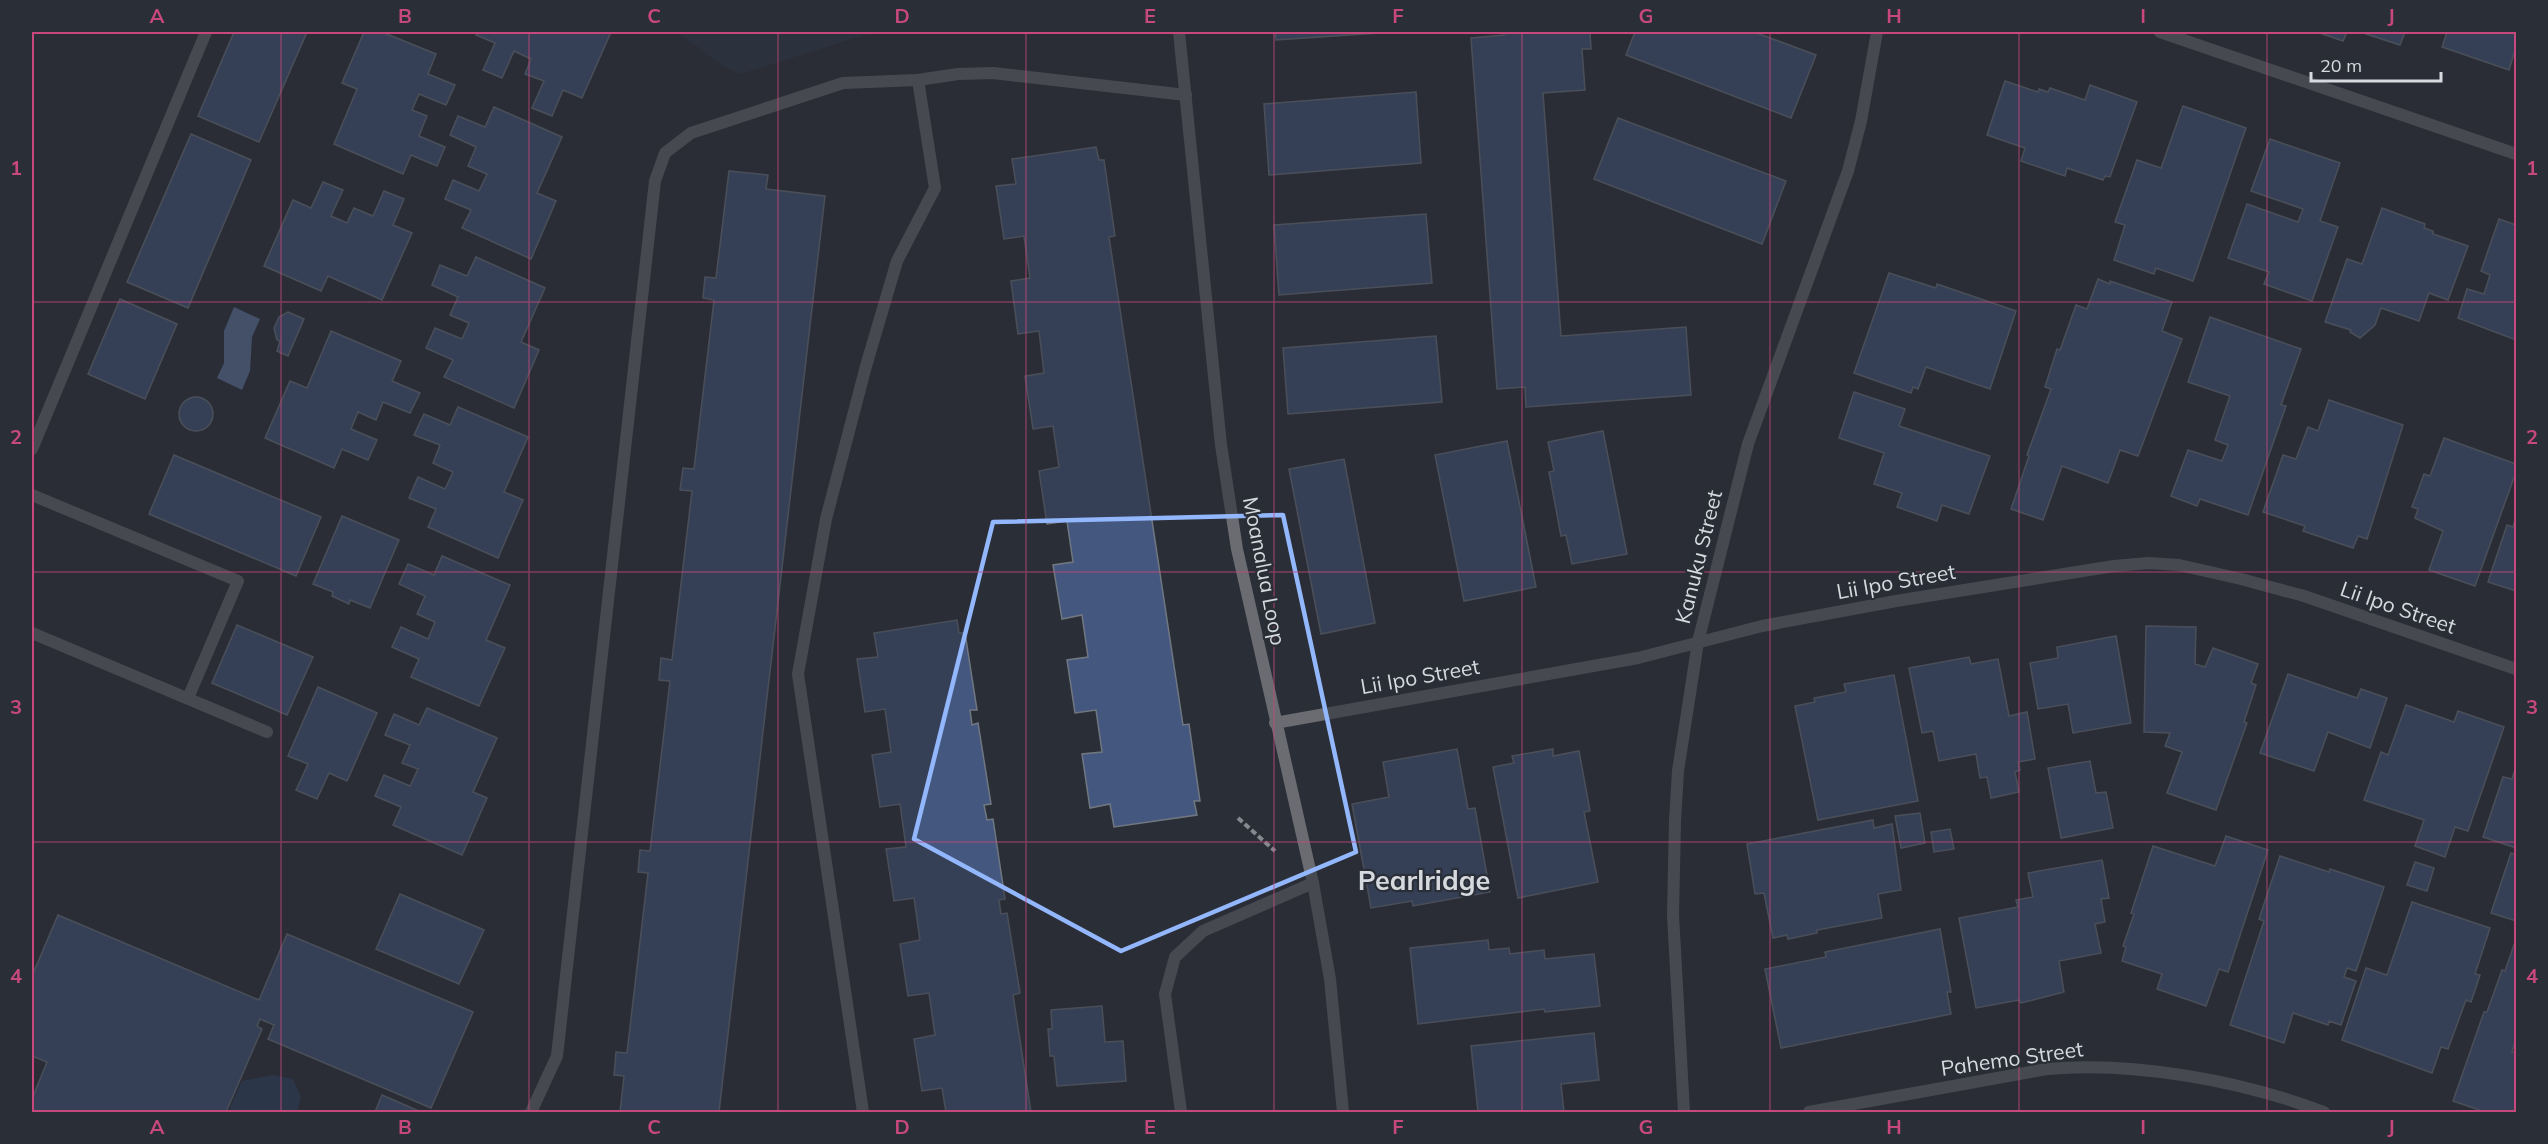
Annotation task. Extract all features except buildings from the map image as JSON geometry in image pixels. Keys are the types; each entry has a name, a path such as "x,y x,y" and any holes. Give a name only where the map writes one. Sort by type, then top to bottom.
{"street":[{"path":"32,449 206,32"},
{"name":"Moanalua Loop","path":"1179,32 1221,445 1238,549 1275,723 1313,884 1330,980 1342,1113"},
{"name":"Kanuku Street","path":"1684,1113 1673,915 1675,822 1679,760 1698,642 1748,444 1848,171 1861,121 1877,32"},
{"path":"2160,32 2517,154"},
{"path":"531,1113 557,1056 655,181 665,153 691,133 843,83 918,80 958,74 993,73 1186,95"},
{"path":"863,1113 798,674 826,519 866,366 897,261 935,188 918,80"},
{"path":"32,495 238,581 188,698"},
{"name":"Lii Ipo Street","path":"1275,723 1638,658 1762,626 1885,603 2114,566 2149,563 2207,570 2304,596 2517,669"},
{"path":"32,633 267,732"},
{"path":"1181,1113 1165,994 1175,957 1203,931 1313,884"},
{"name":"Pahemo Street","path":"1809,1113 2047,1069 2075,1066 2146,1070 2222,1083 2324,1113"}],"highlighted area":[{"path":"1283,515 1356,852 1121,951 914,839 993,522"}],"shaded area":[{"path":"677,32 874,32 740,74 724,66"},
{"path":"234,307 260,319 252,337 250,371 242,390 217,378 224,363 224,331"},
{"path":"273,1075 293,1079 301,1097 297,1112 233,1112 230,1108 242,1081"}],"district":[{"name":"Pearlridge","path":"1424,881"}]}
